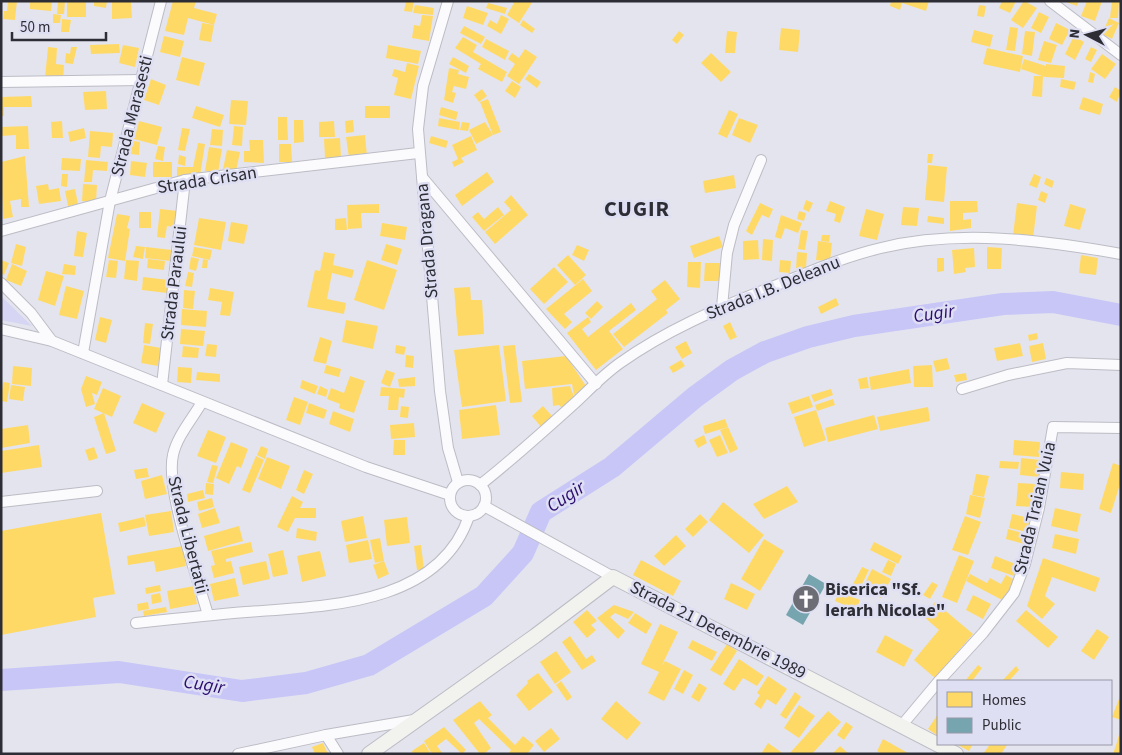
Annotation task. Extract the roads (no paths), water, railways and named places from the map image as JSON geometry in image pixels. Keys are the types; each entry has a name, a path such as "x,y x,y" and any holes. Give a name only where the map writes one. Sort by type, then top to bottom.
{"main road":[{"name":"Strada 21 Decembrie 1989","path":"369,754 414,720 535,636 613,577 937,743"},
{"name":"Strada 21 Decembrie 1989","path":"940,745 956,754"}],"street":[{"name":"Strada Marasesti","path":"83,353 110,201 161,1"},
{"name":"Strada Dragana","path":"448,1 422,86 419,107 418,153 422,177 440,392 448,448 458,482"},
{"path":"1050,1 1121,55"},
{"path":"1,82 141,80"},
{"name":"Strada Crisan","path":"1,231 185,180 418,153"},
{"path":"722,308 727,253 734,225 761,160"},
{"path":"422,177 596,384"},
{"name":"Strada Paraului","path":"162,385 185,180"},
{"name":"Strada I.B. Deleanu","path":"480,485 618,364 650,344 686,323 857,255 906,243 981,238 1006,239 1121,254"},
{"path":"1,283 30,313 52,341"},
{"path":"1,329 52,341 366,467 450,494"},
{"path":"962,389 1008,375 1067,363 1121,365"},
{"name":"Strada Libertatii","path":"202,402 176,446 172,468 178,510 208,615"},
{"name":"Strada Traian Vuia","path":"941,680 983,633 1014,592 1025,564 1037,517 1053,427 1121,428"},
{"path":"470,480 480,485 486,495 484,506 478,513 469,516 454,510 450,494 458,482 470,480"},
{"path":"1,502 97,491"},
{"path":"484,506 613,577"},
{"path":"136,623 208,615 317,607 359,601 392,590 426,572 446,556 458,542 469,516"},
{"name":"Strada Traian Vuia","path":"902,724 937,684"},
{"path":"238,754 326,735 414,720"},
{"path":"326,735 338,754"}],"waterway":[{"name":"Cugir","path":"1,680 119,672 242,691 306,683 369,665 484,596 523,553 541,512 612,467 695,397 732,370 765,352 808,337 854,326 1003,304 1053,302 1121,315"}],"place":[{"name":"Biserica \"Sf. Ierarh Nicolae\"","path":"806,599"}],"district":[{"name":"CUGIR","path":"637,209"}]}
